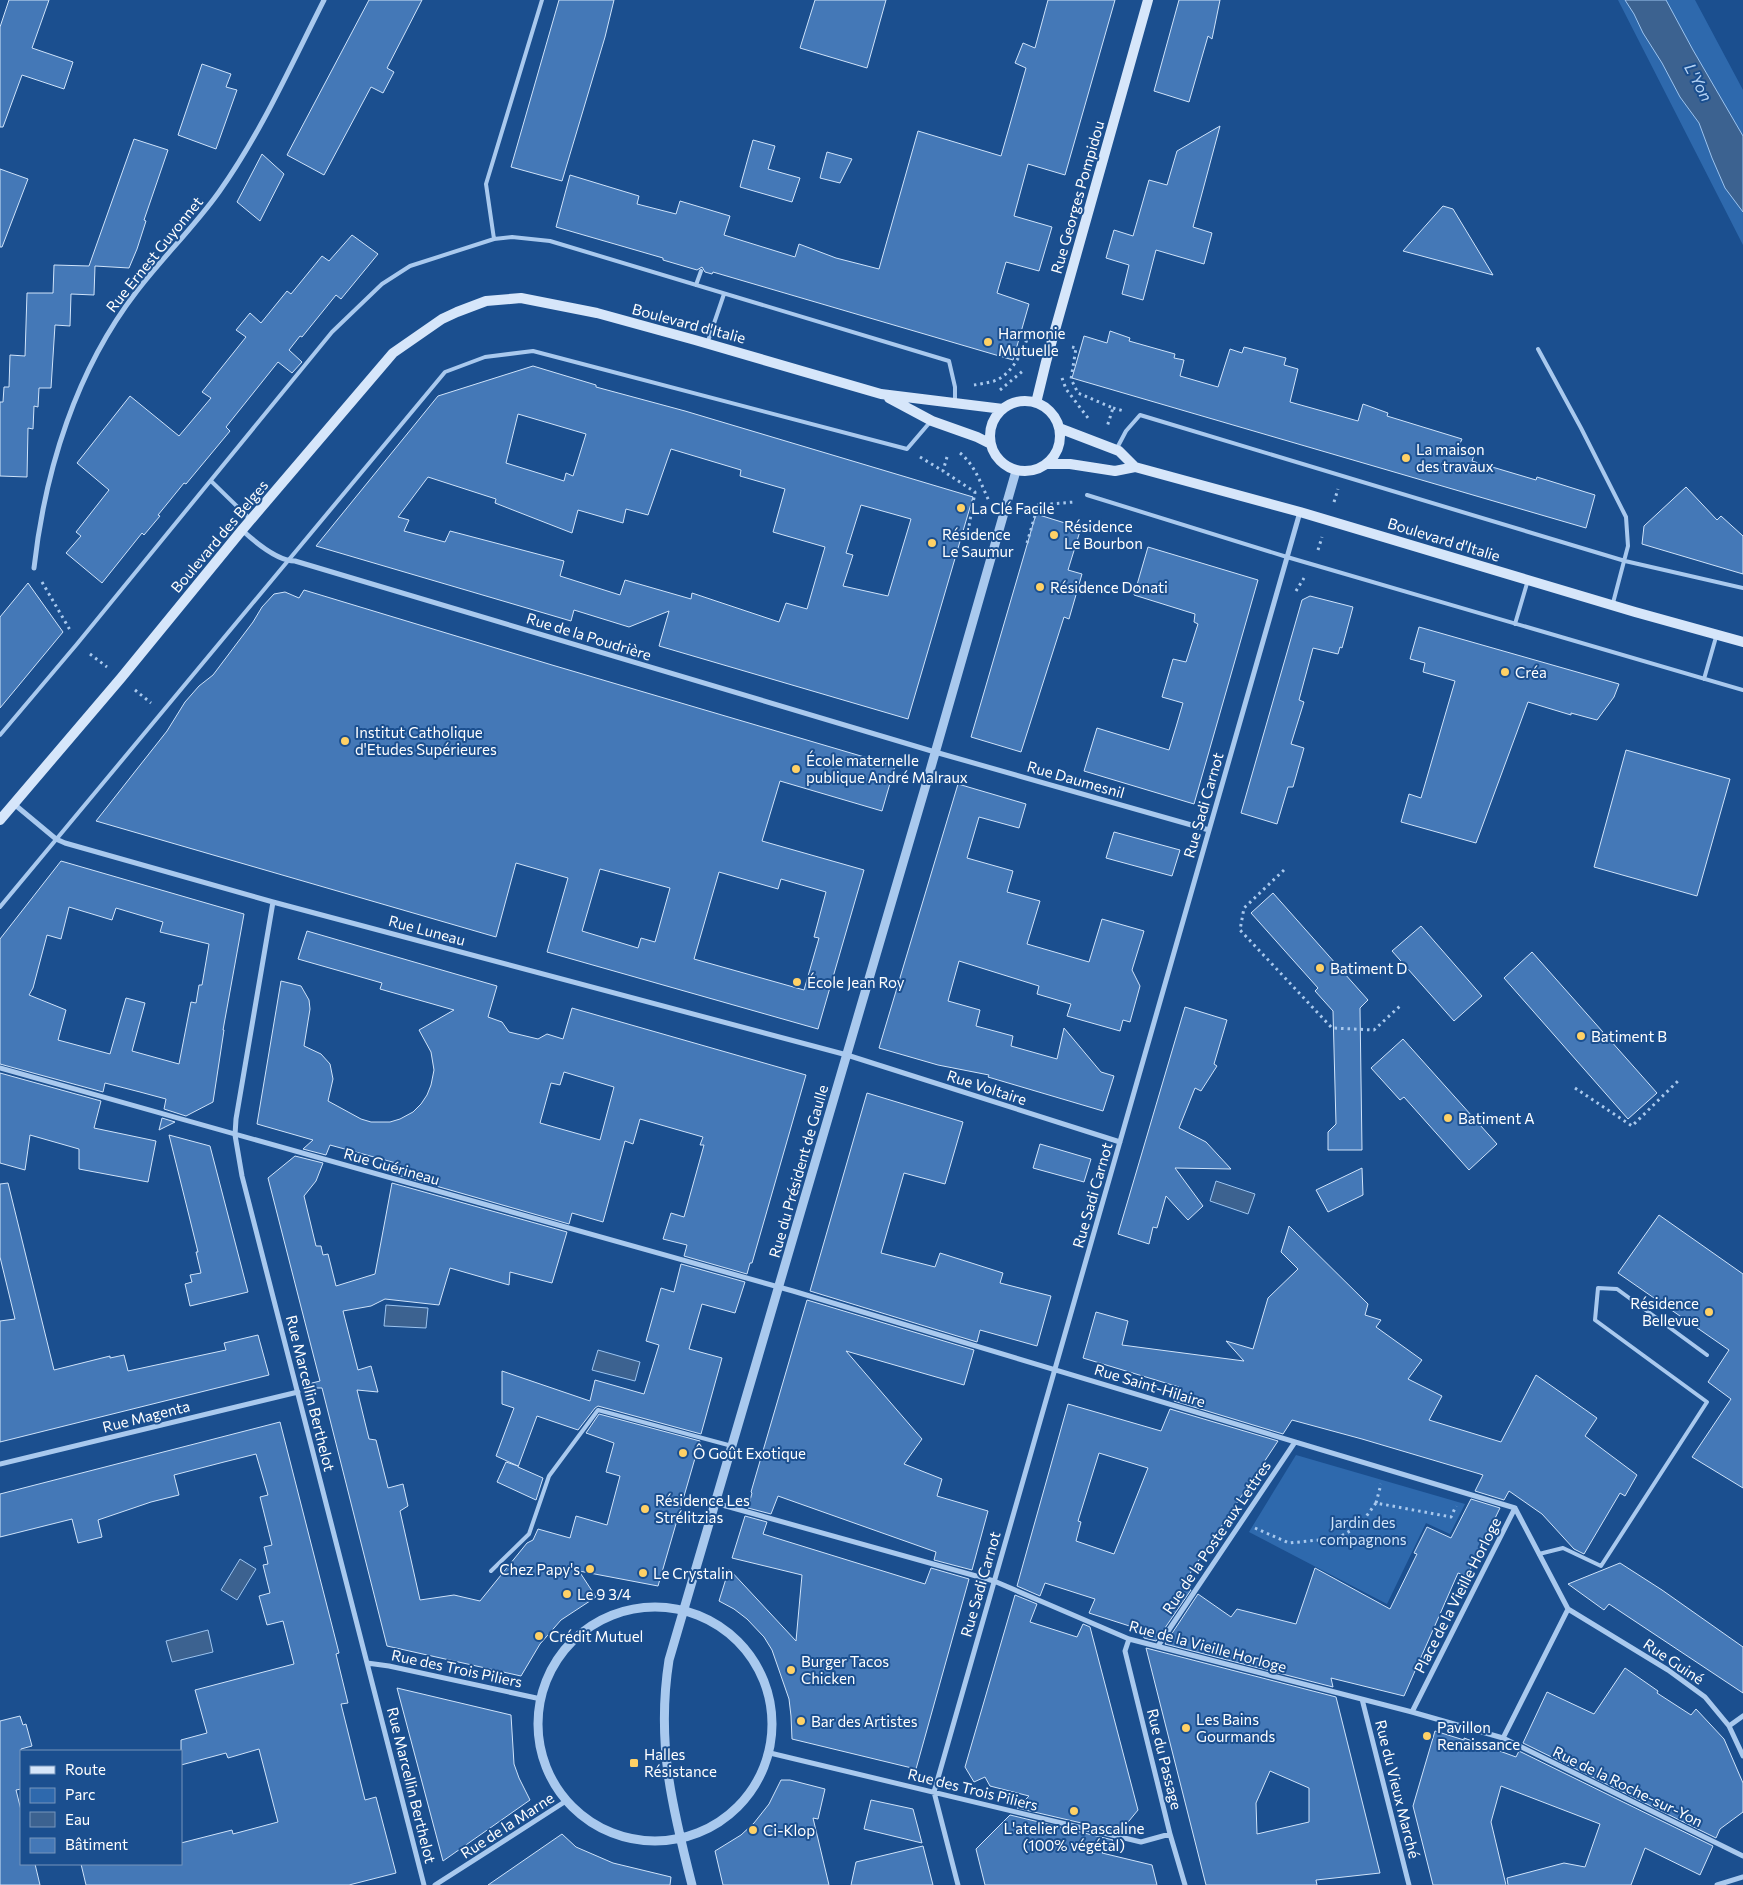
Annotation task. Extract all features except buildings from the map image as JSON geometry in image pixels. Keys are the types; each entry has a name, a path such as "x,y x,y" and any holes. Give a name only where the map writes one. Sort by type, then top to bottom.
{"main road":[{"name":"Rue Georges Pompidou","path":"1036,403 1148,0"},
{"name":"Boulevard d'Italie","path":"486,301 521,298 597,313 881,394"},
{"name":"Boulevard des Belges","path":"0,820 121,678 242,530 393,353 442,319 486,301"},
{"path":"881,394 1004,409"},
{"path":"881,394 932,421 991,444"},
{"path":"1019,402 1036,403 1051,413 1059,428 1060,442 1056,454 1037,470 1026,472 1016,470 1000,461 994,453 990,434 992,425 996,416 1004,409 1019,402"},
{"name":"Boulevard d'Italie","path":"1059,428 1116,450 1135,467 1328,520 1612,605 1743,641"},
{"name":"Boulevard d'Italie","path":"1046,464 1070,464 1115,471 1135,467"}],"street":[{"name":"Rue Ernest Guyonnet","path":"34,568 54,461 79,389 112,327 127,305 218,193 247,150 324,0"},
{"name":"Rue du Président de Gaulle","path":"692,1885 671,1800 664,1728 665,1686 669,1660 847,1055 1016,470"},
{"name":"Rue Sadi Carnot","path":"934,1792 1300,512"},
{"name":"Rue de la Poudrière","path":"242,530 256,543 288,561 295,561 935,752"},
{"name":"Rue Daumesnil","path":"935,752 1209,830"},
{"name":"Rue Luneau","path":"14,804 56,839 273,902 847,1055"},
{"name":"Rue Marcellin Berthelot","path":"273,902 238,1110 236,1135 242,1176 424,1885"},
{"name":"Rue Voltaire","path":"847,1055 1120,1142"},
{"name":"Rue Guérineau","path":"0,1068 778,1287"},
{"name":"Rue Saint-Hilaire","path":"778,1287 1515,1508"},
{"name":"Rue Magenta","path":"0,1464 298,1392"},
{"name":"Rue de la Poste aux Lettres","path":"1158,1646 1295,1442"},
{"name":"Rue de la Vieille Horloge","path":"715,1503 994,1581 1129,1639 1412,1712"},
{"name":"Place de la Vieille Horloge","path":"1515,1508 1568,1609"},
{"name":"Place de la Vieille Horloge","path":"1412,1712 1515,1508"},
{"path":"657,1607 684,1610 700,1615 730,1633 747,1652 761,1674 770,1698 773,1724 770,1753 752,1790 738,1807 712,1827 681,1839 646,1841 618,1836 599,1828 582,1816 566,1801 551,1778 542,1753 538,1726 541,1699 549,1673 564,1651 582,1632 605,1618 630,1609 657,1607"},
{"path":"1412,1712 1503,1738 1568,1609"},
{"name":"Rue Guiné","path":"1568,1609 1668,1670 1705,1696 1729,1726 1743,1756"},
{"name":"Rue du Passage","path":"1129,1639 1125,1651 1170,1834 1185,1885"},
{"name":"Rue des Trois Piliers","path":"367,1663 389,1666 541,1699"},
{"name":"Rue du Vieux Marché","path":"1362,1699 1409,1885"},
{"path":"1729,1726 1743,1716"},
{"name":"Rue de la Roche-sur-Yon","path":"1503,1738 1743,1856"},
{"name":"Rue des Trois Piliers","path":"770,1753 1141,1842 1170,1834"},
{"path":"934,1792 958,1885"},
{"name":"Rue de la Marne","path":"435,1885 566,1801"},
{"path":"1717,1885 1743,1877"}],"lane":[{"path":"494,239 486,184 542,0"},
{"path":"0,735 332,332 382,284 410,266 494,239 512,237 550,241 949,361 955,387 955,404"},
{"path":"696,286 701,271"},
{"path":"707,343 724,294"},
{"path":"1538,349 1626,517 1628,546 1612,605"},
{"path":"0,907 445,372 485,357 533,352 907,449 932,421"},
{"path":"1116,450 1126,431 1140,415 1625,561 1743,588"},
{"path":"211,481 251,520"},
{"path":"1087,495 1312,565 1743,690"},
{"path":"1515,624 1528,580"},
{"path":"1704,679 1717,634"},
{"path":"1539,1554 1563,1548 1601,1566 1707,1402 1595,1320 1598,1288 1617,1289 1707,1355"},
{"path":"491,1571 529,1534 549,1476 598,1410 732,1446"}],"path":[{"path":"971,386 995,381 1013,366 1023,351 1029,334 1033,335"},
{"path":"1001,389 1028,366"},
{"path":"1062,378 1071,398 1092,422"},
{"path":"907,449 975,492 969,526"},
{"path":"958,451 965,457 978,476 989,500"},
{"path":"943,471 947,457"},
{"path":"1275,598 1290,600 1312,565 1342,476"},
{"path":"38,574 67,626"},
{"path":"1284,870 1244,908 1240,930 1332,1028 1374,1030 1400,1006"},
{"path":"1575,1088 1632,1126 1679,1080"},
{"path":"1241,1522 1289,1543 1338,1538 1360,1525 1376,1503 1450,1517 1463,1492"}],"green space":[{"path":"1618,0 1695,0 1743,90 1743,245"},
{"name":"Jardin des compagnons","path":"1296,1455 1465,1504 1450,1534 1426,1523 1387,1604 1249,1532"}],"water":[{"name":"L'Yon","path":"1625,0 1666,0 1743,136 1743,212 1725,188 1699,123 1680,97"},
{"path":"1216,1181 1255,1194 1248,1214 1210,1201"},
{"path":"386,1305 428,1308 426,1328 384,1326"},
{"path":"598,1350 640,1362 635,1381 592,1370"},
{"path":"240,1559 256,1569 237,1600 221,1590"},
{"path":"208,1630 213,1652 172,1662 166,1641"}],"place":[{"name":"Harmonie Mutuelle","path":"988,342"},
{"name":"La maison des travaux","path":"1406,458"},
{"name":"La Clé Facile","path":"961,508"},
{"name":"Résidence Le Bourbon","path":"1054,535"},
{"name":"Résidence Le Saumur","path":"932,543"},
{"name":"Résidence Donati","path":"1040,587"},
{"name":"Créa","path":"1505,672"},
{"name":"Institut Catholique d'Etudes Supérieures","path":"345,741"},
{"name":"École maternelle publique André Malraux","path":"796,769"},
{"name":"Batiment D","path":"1320,968"},
{"name":"École Jean Roy","path":"797,982"},
{"name":"Batiment B","path":"1581,1036"},
{"name":"Batiment A","path":"1448,1118"},
{"name":"Résidence Bellevue","path":"1709,1312"},
{"name":"Ô Goût Exotique","path":"683,1453"},
{"name":"Résidence Les Strélitzias","path":"645,1509"},
{"name":"Chez Papy's","path":"590,1569"},
{"name":"Le Crystalin","path":"643,1573"},
{"name":"Le 9 3/4","path":"567,1594"},
{"name":"Crédit Mutuel","path":"539,1636"},
{"name":"Burger Tacos Chicken","path":"791,1670"},
{"name":"Bar des Artistes","path":"801,1721"},
{"name":"Les Bains Gourmands","path":"1186,1728"},
{"name":"Pavillon Renaissance","path":"1427,1736"},
{"name":"Halles Résistance","path":"634,1763"},
{"name":"L'atelier de Pascaline (100% végétal)","path":"1074,1811"},
{"name":"Ci-Klop","path":"753,1830"}]}
